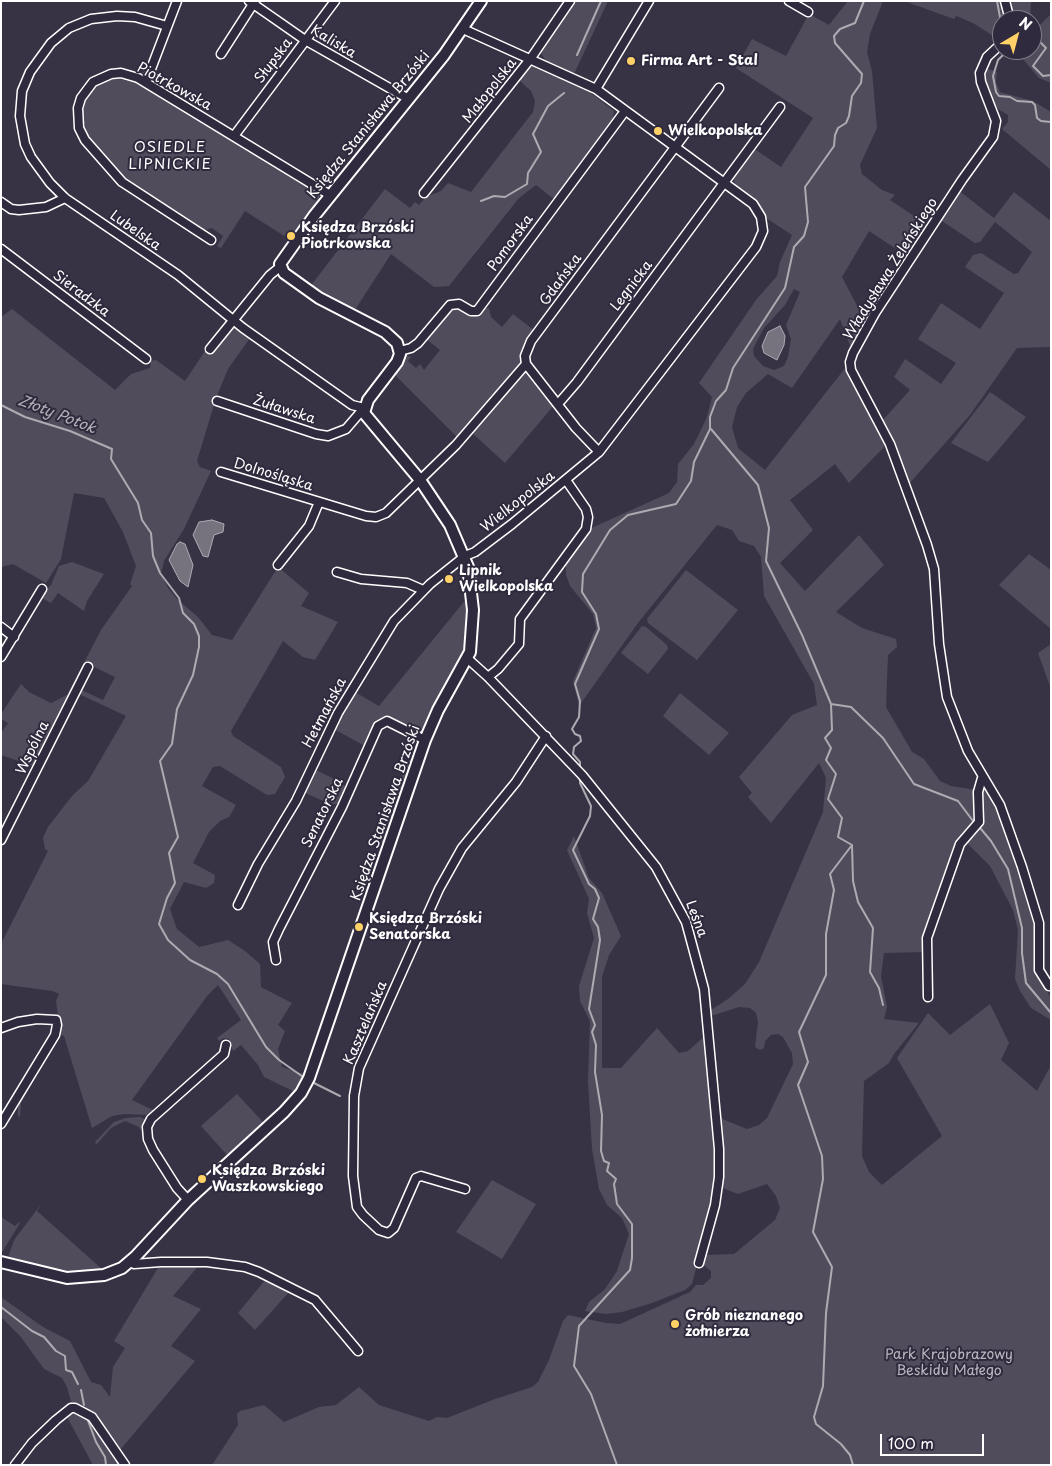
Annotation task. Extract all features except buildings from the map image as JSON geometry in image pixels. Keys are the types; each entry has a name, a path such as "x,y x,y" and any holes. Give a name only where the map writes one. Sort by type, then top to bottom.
{"street":[{"path":"146,82 176,1"},
{"name":"Słupska","path":"234,136 335,1"},
{"name":"Małopolska","path":"424,193 531,58 570,1"},
{"path":"596,89 649,1"},
{"path":"789,1 808,12"},
{"path":"221,54 253,2"},
{"name":"Kaliska","path":"253,2 306,40 407,98"},
{"name":"Księdza Stanisława Brzóski","path":"234,320 270,275 280,267 281,260 330,195 463,28 480,2"},
{"name":"Lubelska","path":"167,26 135,17 117,16 91,19 74,25 58,36 36,62 22,91 20,116 22,129 30,157 65,198 178,275 234,320"},
{"name":"Wielkopolska","path":"463,28 596,89 724,182 758,210 763,224 761,239 599,452 475,552 465,556"},
{"name":"Władysława Żeleńskiego","path":"992,52 987,57 980,73 981,82 996,120 993,137 962,180 875,313 850,362 852,370 890,444 927,545 933,564 938,644 946,692 968,751 982,778 1000,805 1022,867 1039,924 1039,970 1049,986"},
{"name":"Piotrkowska","path":"211,240 122,182 108,168 79,128 78,108 80,98 93,82 102,77 121,73 146,82 330,195"},
{"name":"Gdańska","path":"420,480 474,426 526,364 526,356 532,341 674,146 719,88"},
{"path":"724,182 780,107"},
{"name":"Pomorska","path":"400,350 411,348 418,343 450,306 459,304 471,311 477,310 625,111"},
{"name":"Legnicka","path":"558,404 572,388 724,182"},
{"path":"1,202 11,209 19,210 46,207 65,198"},
{"name":"Sieradzka","path":"1,249 146,359"},
{"path":"210,349 234,320 352,405 364,408 397,362 400,350 398,342 392,336 319,298 284,273 280,267"},
{"path":"526,364 576,428 599,452"},
{"name":"Żuławska","path":"217,401 316,434 328,436 346,429 364,408"},
{"name":"Księdza Stanisława Brzóski","path":"1,1262 56,1277 78,1278 109,1274 130,1262 188,1200 284,1112 301,1094 308,1080 425,740 438,710 467,658 472,641 473,610 471,580 465,556 450,524 420,480 365,415 364,408"},
{"name":"Dolnośląska","path":"220,472 366,516 376,517 386,514 420,480"},
{"path":"488,677 498,669 519,644 520,619 586,529 588,517 586,509 566,480"},
{"name":"Dolnośląska","path":"278,565 309,526 319,502"},
{"name":"Hetmańska","path":"238,905 258,864 296,801 322,744 369,659 394,621 424,590 465,556"},
{"path":"336,572 362,579 407,583 424,590"},
{"path":"1,657 42,589"},
{"path":"1,627 14,637"},
{"name":"Leśna","path":"467,658 546,736 579,772 612,815 644,851 665,881 686,922 701,974 707,1008 709,1056 717,1110 719,1177 699,1263"},
{"name":"Wspólna","path":"1,840 88,667"},
{"name":"Senatorska","path":"276,960 273,942 342,807 378,726 383,721 391,722 415,737 425,740"},
{"name":"Kasztelańska","path":"465,1189 421,1176 416,1178 394,1228 388,1233 379,1230 363,1215 357,1207 353,1176 354,1096 359,1068 439,889 462,848 516,782 546,736"},
{"path":"928,997 927,938 931,920 960,844 979,822 978,792 982,778"},
{"path":"1,1028 24,1021 56,1020 55,1035 25,1088 1,1124"},
{"path":"188,1200 177,1188 153,1150 146,1135 147,1127 151,1119 224,1054 226,1045"},
{"path":"130,1262 134,1264 207,1262 245,1267 259,1272 315,1300 358,1351"},
{"path":"16,1465 32,1443 71,1408 75,1408 92,1417 125,1465"}],"green space":[{"path":"572,1 608,1 574,74 546,61 541,53"},
{"name":"Park Krajobrazowy Beskidu Małego","path":"848,1 883,1 870,34 867,52 872,71 877,128 860,165 862,174 882,190 895,195 890,200 929,226 910,258 869,231 842,277 866,323 851,348 840,319 792,388 768,374 746,393 737,407 732,427 738,448 765,470 846,367 887,444 849,483 835,464 790,500 813,530 780,563 805,591 859,535 884,565 836,612 862,628 896,639 897,647 888,655 886,707 912,752 924,759 940,781 951,786 976,790 978,820 966,832 924,952 884,953 881,976 887,1007 884,1019 919,1023 889,1063 864,1081 862,1156 869,1172 882,1185 942,1136 897,1058 928,1013 950,1035 990,1004 1009,1043 1001,1060 1037,1091 1051,1065 1051,1465 212,1465 238,1425 237,1414 240,1411 264,1405 284,1422 319,1407 336,1405 359,1387 379,1405 429,1421 437,1417 447,1418 532,1387 538,1382 549,1360 563,1321 568,1315 620,1324 690,1292 696,1285 703,1285 711,1278 711,1271 701,1263 703,1255 734,1254 775,1220 780,1208 776,1196 767,1184 738,1194 720,1187 720,1118 747,1129 759,1125 767,1118 793,1064 792,1053 783,1037 778,1034 771,1035 765,1041 764,1048 760,1050 755,1047 758,1022 756,1013 750,1008 739,1007 711,1016 711,1010 728,999 745,984 759,962 823,812 826,778 819,763 771,823 748,797 752,793 739,777 792,715 817,705 814,684 764,596 761,557 754,546 739,541 732,530 717,525 638,623 579,706 573,681 596,628 593,614 570,586 566,575 566,564 587,530 669,493 677,482 678,464 694,444 707,417 712,397 699,383 756,300 777,276 780,262 792,235 766,218 757,202 736,186 733,177 753,148 781,167 813,118 736,68 752,39 786,56 809,14 829,25","holes":["794,289 800,292 786,325 791,339 788,357 784,366 774,370 763,366 754,356 753,349 764,328 785,305"]},
{"path":"904,1 1003,1 1005,10 992,10 992,35 973,23 956,16 954,19"},
{"path":"1007,1 1031,1 1031,10 1010,10"},
{"path":"1051,14 1051,83 1039,78 1024,60 1042,60 1042,23"},
{"path":"533,67 587,90 614,111 613,118 615,119 555,200 536,185 519,198 449,286 434,287 391,254 353,313 309,288 385,189 410,208 415,202 419,205 426,197 441,191 448,183 471,192 533,112 535,101 531,91 518,79 526,68"},
{"path":"985,68 997,72 996,82 1000,92 1033,101 1051,112 1051,170 1002,129 1008,122 1008,115 998,109 989,95 984,81"},
{"path":"116,78 140,84 312,186 319,193 319,199 289,239 245,211 221,248 217,246 223,236 212,228 204,230 130,183 98,150 84,130 81,113 85,99 96,85"},
{"path":"958,190 994,218 1014,192 1051,221 1051,347 1017,348 970,415 908,485 882,421 910,390 894,377 905,359 941,384 956,363 918,339 941,303 980,329 1004,293 965,267 973,255 981,253 1014,274 1018,273 1032,252 995,222 980,242 975,243 942,221 942,217"},
{"path":"451,307 489,308 491,317 502,327 513,314 536,332 522,364 459,439 393,373 403,354 411,357 408,361 416,368 420,364 424,370 440,350 425,338"},
{"path":"12,309 115,390 131,374 150,368 151,361 156,360 185,381 207,348 232,325 250,335 250,338 228,369 216,398 197,461 200,467 211,471 184,529 164,561 161,574 168,588 178,600 198,617 212,635 232,640 278,567 309,593 301,606 338,622 315,660 303,657 283,641 231,731 233,736 281,767 285,777 275,794 267,795 220,766 213,767 202,786 236,805 229,817 220,821 209,832 193,863 215,875 214,883 206,888 184,882 170,909 177,929 199,947 228,940 245,951 260,964 261,987 292,1003 278,1025 285,1031 278,1049 282,1067 304,1074 295,1092 264,1077 258,1065 241,1045 233,1051 229,1039 224,1038 219,1041 217,1038 241,1020 218,985 207,996 132,1100 155,1111 151,1115 124,1114 112,1116 92,1128 64,1036 59,1034 21,1103 20,1117 18,1116 18,1103 59,1024 56,1001 59,994 52,991 1,984 1,944 48,851 45,849 43,838 48,827 72,796 88,781 126,716 77,693 79,689 103,700 115,677 88,664 36,767 1,755 1,733 8,723 1,719 1,714 21,684 29,692 51,703 67,695 101,630 132,586 130,584 136,566 123,532 104,498 74,493 61,559 46,583 13,564 1,567 1,317"},
{"path":"524,370 527,370 555,404 505,463 470,431"},
{"path":"990,392 1026,417 988,462 951,443"},
{"path":"1029,554 1051,570 1051,629 999,585"},
{"path":"72,562 104,574 87,601 84,611 58,593 51,603 40,597 51,585 59,566"},
{"path":"686,570 738,610 697,660 648,623 647,619"},
{"path":"467,598 464,649 455,671 434,705 422,738 384,718 377,724 365,746 332,728 353,691 379,706"},
{"path":"642,626 646,627 667,645 668,649 648,674 621,653"},
{"path":"1051,644 1051,689 1038,653"},
{"path":"680,693 729,733 709,755 663,716"},
{"path":"416,754 385,844 374,839 408,762"},
{"path":"312,770 316,770 336,780 347,788 341,804 330,804 303,792"},
{"path":"984,786 998,807 1008,831 1037,924 1036,966 1051,999 1051,1020 1031,1008 1020,991 1015,979 1018,930 1013,910 990,866 964,840 981,823 983,818 981,793"},
{"path":"574,836 589,878 602,893 621,936 609,955 602,977 602,1068 621,1068 657,1028 679,1053 688,1051 706,1035 714,1110 716,1176 713,1205 692,1284 685,1290 652,1303 622,1312 606,1314 585,1311 589,1302 605,1289 617,1271 629,1234 622,1218 607,1205 599,1189 592,1149 588,1081 590,1021 580,1001 579,986 594,938 587,913 589,899 567,850"},
{"path":"237,1094 263,1122 275,1111 277,1113 230,1155 227,1155 201,1126"},
{"path":"140,1117 146,1120 140,1130 139,1127 125,1121 111,1128 96,1145 95,1142 114,1122 126,1118"},
{"path":"492,1180 536,1204 502,1259 456,1232"},
{"path":"42,1203 37,1211 103,1270 67,1273 8,1258 14,1240"},
{"path":"1,1217 15,1226 20,1223 1,1254"},
{"path":"161,1263 200,1264 173,1296 201,1309 171,1346 195,1361 120,1450 88,1410 82,1406 72,1405 67,1387 62,1378 44,1369 20,1336 1,1317 1,1297 43,1327 70,1341 91,1382 101,1385 110,1397 113,1367 125,1348 114,1341"},
{"path":"266,1279 290,1291 255,1330 238,1313"},
{"path":"71,1410 87,1414 124,1465 93,1465 67,1417 39,1441"}],"shaded area":[{"path":"780,326 785,336 784,345 777,360 764,353 762,346 768,332"},
{"path":"212,520 224,524 223,532 214,535 208,557 203,556 193,535 199,522"},
{"path":"180,542 185,544 193,565 188,587 180,581 169,560 177,544"}],"waterway":[{"path":"577,55 601,1"},
{"path":"580,769 580,762 573,754 574,747 581,741 580,736 575,734 572,729 579,717 580,701 575,684 599,629 596,614 582,592 583,574 610,530 628,515 676,504 691,481 694,462 710,429 710,417 716,401 726,390 733,368 785,288 794,247 804,236 808,222 805,187 834,146 835,135 838,128 846,123 852,96 861,83 862,74 835,43 834,36 840,29 855,23 864,1"},
{"path":"997,1 999,10"},
{"path":"1042,44 1046,48 1042,54"},
{"path":"998,60 993,76 996,92 999,96 1010,97 1017,101 1032,102 1035,105 1037,118 1041,121 1051,122"},
{"path":"1037,60 1033,66 1043,76 1051,75"},
{"path":"481,201 494,196 505,197 527,184 528,173 541,152 533,134 548,106 564,93"},
{"name":"Złoty Potok","path":"1,405 25,417 70,431 112,449 111,459 138,503 142,520 151,533 153,556 160,573 179,598 183,613 194,624 199,636 199,647 193,675 177,709 172,744 160,761 178,837 169,853 175,883 167,898 159,924 168,940 190,960 217,974 228,984 266,1047 279,1060 306,1079"},
{"path":"711,429 758,485 769,528 766,561 802,635 831,704 832,730 825,738 831,748 826,760 836,774 828,799 842,818 838,837 852,845 853,881 858,902 873,928 870,972 879,988 883,1005"},
{"path":"831,704 851,707 883,738 914,784 958,801 973,821"},
{"path":"580,776 580,783 591,806 590,816 573,850 589,884 595,889 599,898 593,919 598,927 600,940 589,1009 595,1025 592,1032 596,1045 595,1072 602,1115 601,1151 604,1161 609,1163 607,1171 616,1179 614,1184 617,1204 632,1224 632,1258 630,1270 579,1326 574,1366 591,1394 617,1465"},
{"path":"981,829 991,841 1008,869 1022,928 1022,953 1026,983 1051,1013"},
{"path":"852,845 830,874 834,890 826,934 826,975 799,1032 808,1062 798,1085 822,1156 823,1179 813,1232 832,1267 826,1313 823,1386 814,1417 816,1424 841,1444 850,1455 853,1465"},
{"path":"312,1082 340,1096"},
{"path":"1,1307 32,1331 44,1337 56,1351 65,1356 66,1370 72,1372 78,1384"},
{"path":"81,1390 84,1405"},
{"path":"87,1418 96,1442 105,1457 106,1465"}],"place":[{"name":"Firma Art - Stal","path":"631,61"},
{"name":"Wielkopolska","path":"658,131"},
{"name":"Księdza Brzóski Piotrkowska","path":"291,236"},
{"name":"Lipnik Wielkopolska","path":"449,579"},
{"name":"Księdza Brzóski Senatorska","path":"359,927"},
{"name":"Księdza Brzóski Waszkowskiego","path":"202,1179"},
{"name":"Grób nieznanego żołnierza","path":"675,1324"}],"district":[{"name":"OSIEDLE LIPNICKIE","path":"170,156"}]}
